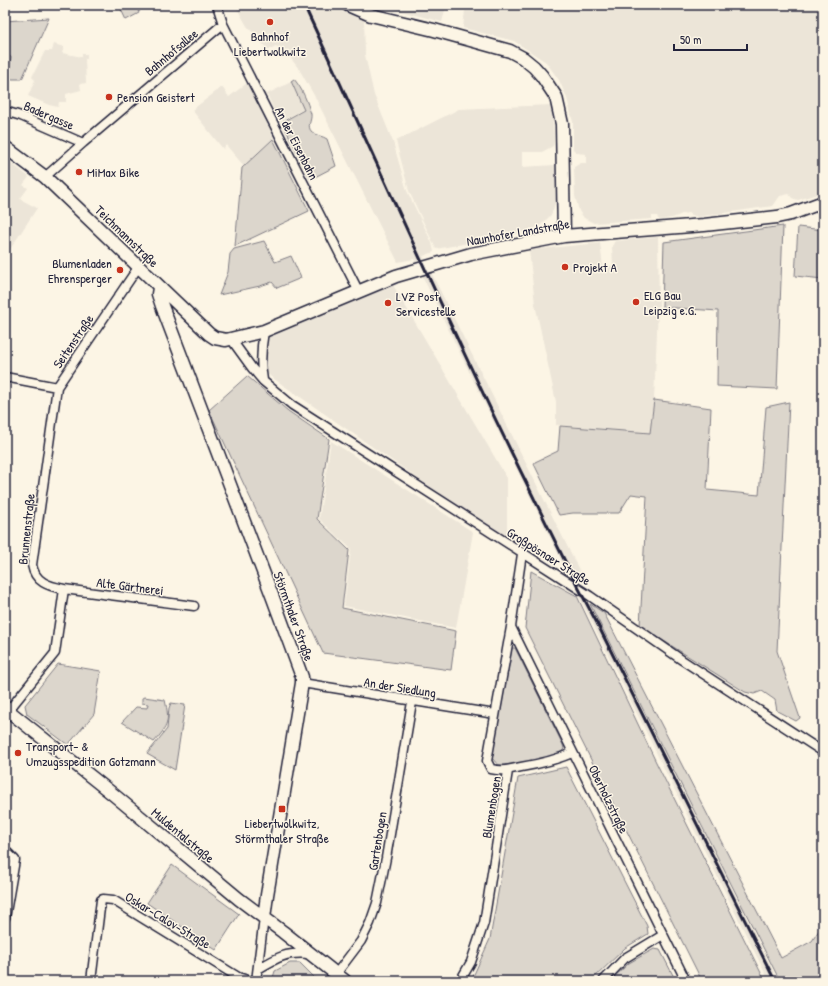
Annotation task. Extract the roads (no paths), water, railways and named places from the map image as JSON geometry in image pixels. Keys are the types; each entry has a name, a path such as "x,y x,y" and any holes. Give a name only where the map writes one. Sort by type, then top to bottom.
{"street":[{"name":"An der Eisenbahn","path":"217,5 223,24 359,292"},
{"path":"348,5 371,16 434,30 502,49 523,58 534,67 556,97 561,117 563,140 564,236"},
{"name":"Bahnhofsallee","path":"44,177 223,24"},
{"name":"Badergasse","path":"5,111 21,116 83,143"},
{"name":"Teichmannstraße","path":"5,147 44,177 209,334 220,339 231,339"},
{"name":"Naunhofer Landstraße","path":"231,339 264,331 396,276 471,254 564,236 704,225 777,217 791,214 823,202"},
{"name":"Seitenstraße","path":"5,377 56,387 139,266"},
{"name":"Störmthaler Straße","path":"160,288 158,294 162,306 273,598 300,672 302,683 267,895 256,981"},
{"path":"263,381 261,351 264,331"},
{"name":"Großpösnaer Straße","path":"231,339 263,381 292,405 522,554 590,596 682,660 823,752"},
{"name":"Brunnenstraße","path":"56,387 32,565 33,572 43,583 64,589"},
{"name":"Blumenbogen","path":"460,981 471,962 484,923 508,771 491,769 487,761 494,714 511,627 522,554"},
{"path":"7,710 55,653 64,589"},
{"name":"Alte Gärtnerei","path":"64,589 194,606"},
{"name":"Oberholzstraße","path":"511,627 686,981"},
{"name":"An der Siedlung","path":"302,683 412,702 494,714"},
{"name":"Gartenbogen","path":"340,977 370,923 377,903 412,702"},
{"name":"Muldentalstraße","path":"7,710 114,795 227,889 340,977"},
{"path":"508,771 519,767 551,761 572,753"},
{"path":"5,850 15,860 5,918"},
{"name":"Oskar-Calov-Straße","path":"91,981 101,900 103,899 113,900 238,977 251,981"},
{"path":"603,981 625,958 663,936"},
{"path":"258,969 285,955 296,953 312,954"}],"railway":[{"path":"304,5 497,423 775,981"}],"place":[{"name":"Bahnhof Liebertwolkwitz","path":"270,22"},
{"name":"Pension Geistert","path":"109,97"},
{"name":"MiMax Bike","path":"79,172"},
{"name":"Projekt A","path":"565,267"},
{"name":"Blumenladen Ehrensperger","path":"120,270"},
{"name":"ELG Bau Leipzig e.G.","path":"636,302"},
{"name":"LVZ Post Servicestelle","path":"388,303"},
{"name":"Transport- & Umzugsspedition Gotzmann","path":"18,753"},
{"name":"Liebertwolkwitz, Störmthaler Straße","path":"282,809"}]}
